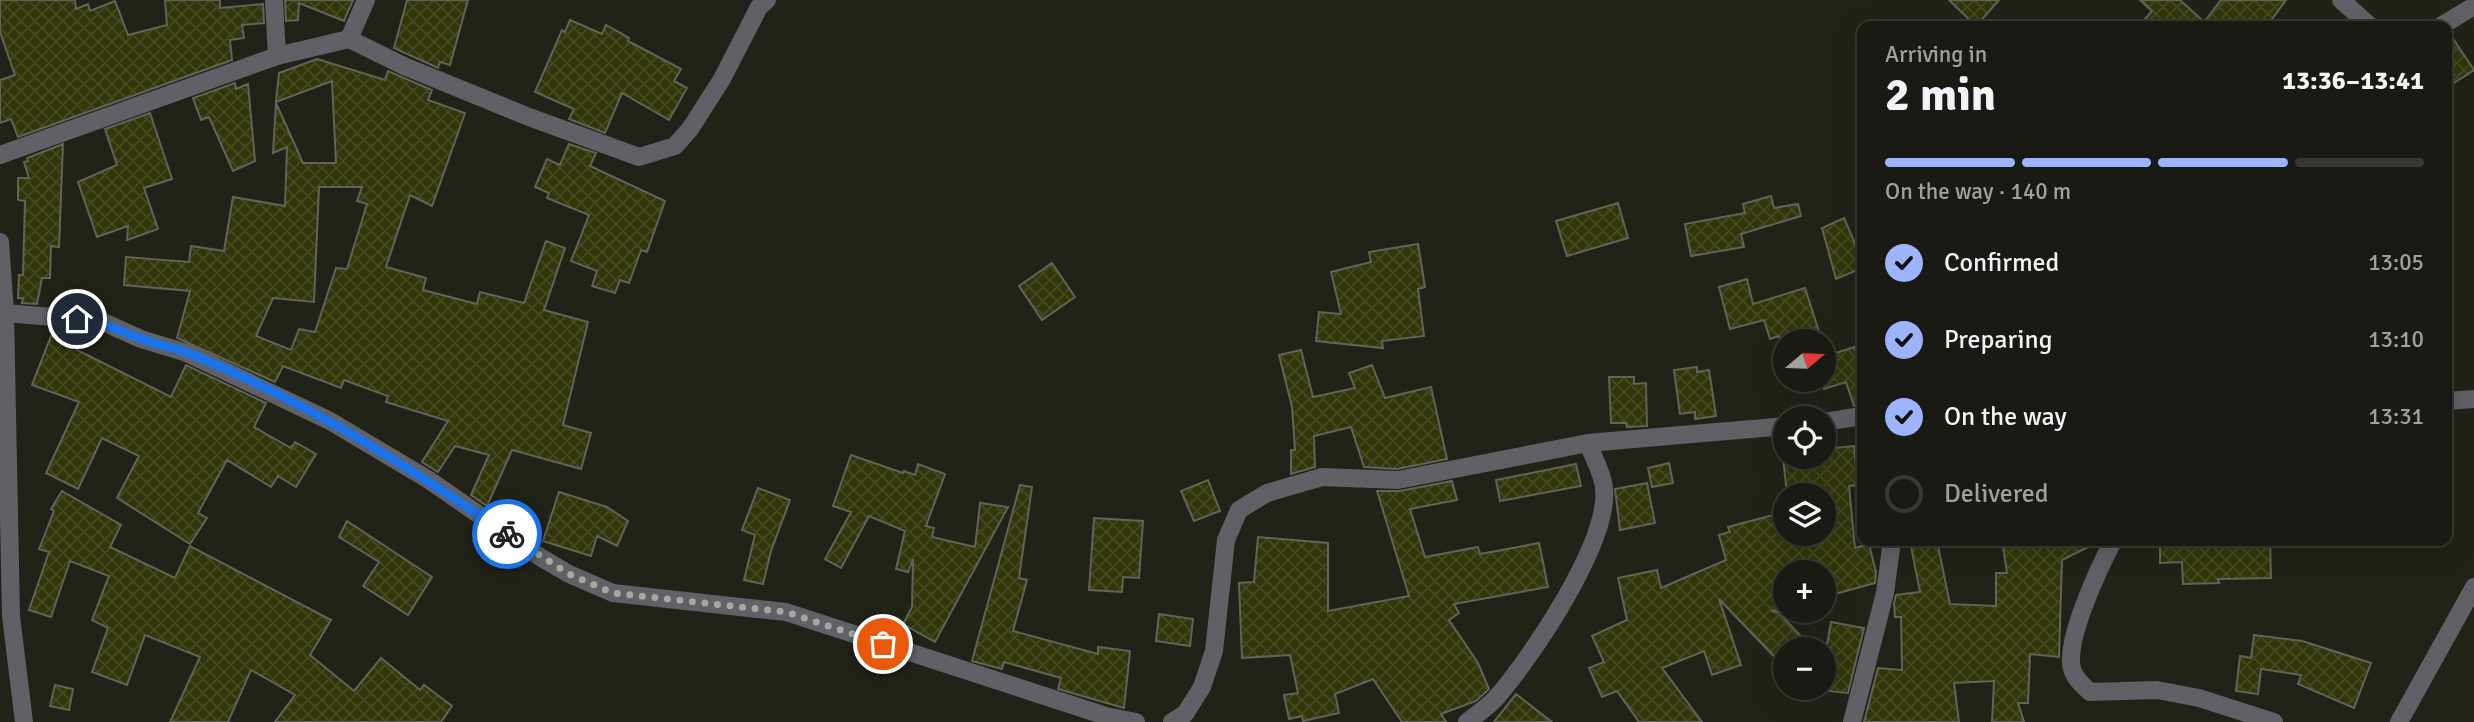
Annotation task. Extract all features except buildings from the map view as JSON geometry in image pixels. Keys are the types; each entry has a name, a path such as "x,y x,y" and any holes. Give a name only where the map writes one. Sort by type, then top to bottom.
{"street":[{"path":"274,0 277,56"},
{"path":"349,39 366,0"},
{"path":"0,155 277,56 349,39 482,98 639,157 675,146 690,129 722,79 760,7 767,0"},
{"path":"2341,0 2364,21"},
{"path":"2449,21 2474,6"},
{"path":"0,242 5,313 11,616 24,722"},
{"path":"5,313 101,321 141,339 187,353 330,421 429,480 540,556 602,589 633,596 786,612 1107,716 1136,722"},
{"path":"2452,401 2474,399"},
{"path":"1836,420 1857,417"},
{"path":"1172,722 1185,714 1202,687 1214,652 1226,540 1239,510 1267,493 1322,477 1398,480 1588,443 1773,427"},
{"path":"1467,722 1495,700 1557,611 1587,561 1602,508 1604,487 1588,443"},
{"path":"1852,722 1885,593 1891,546"},
{"path":"2110,546 2099,568 2078,626 2071,660 2076,679 2090,692 2157,690 2199,698 2274,722"},
{"path":"2399,722 2469,608 2474,587"}],"way so far":[{"path":"507,534 569,574 613,593 760,607 786,612 883,644"}],"route":[{"path":"77,319 101,321 141,339 187,353 330,421 429,480 507,534"}]}
